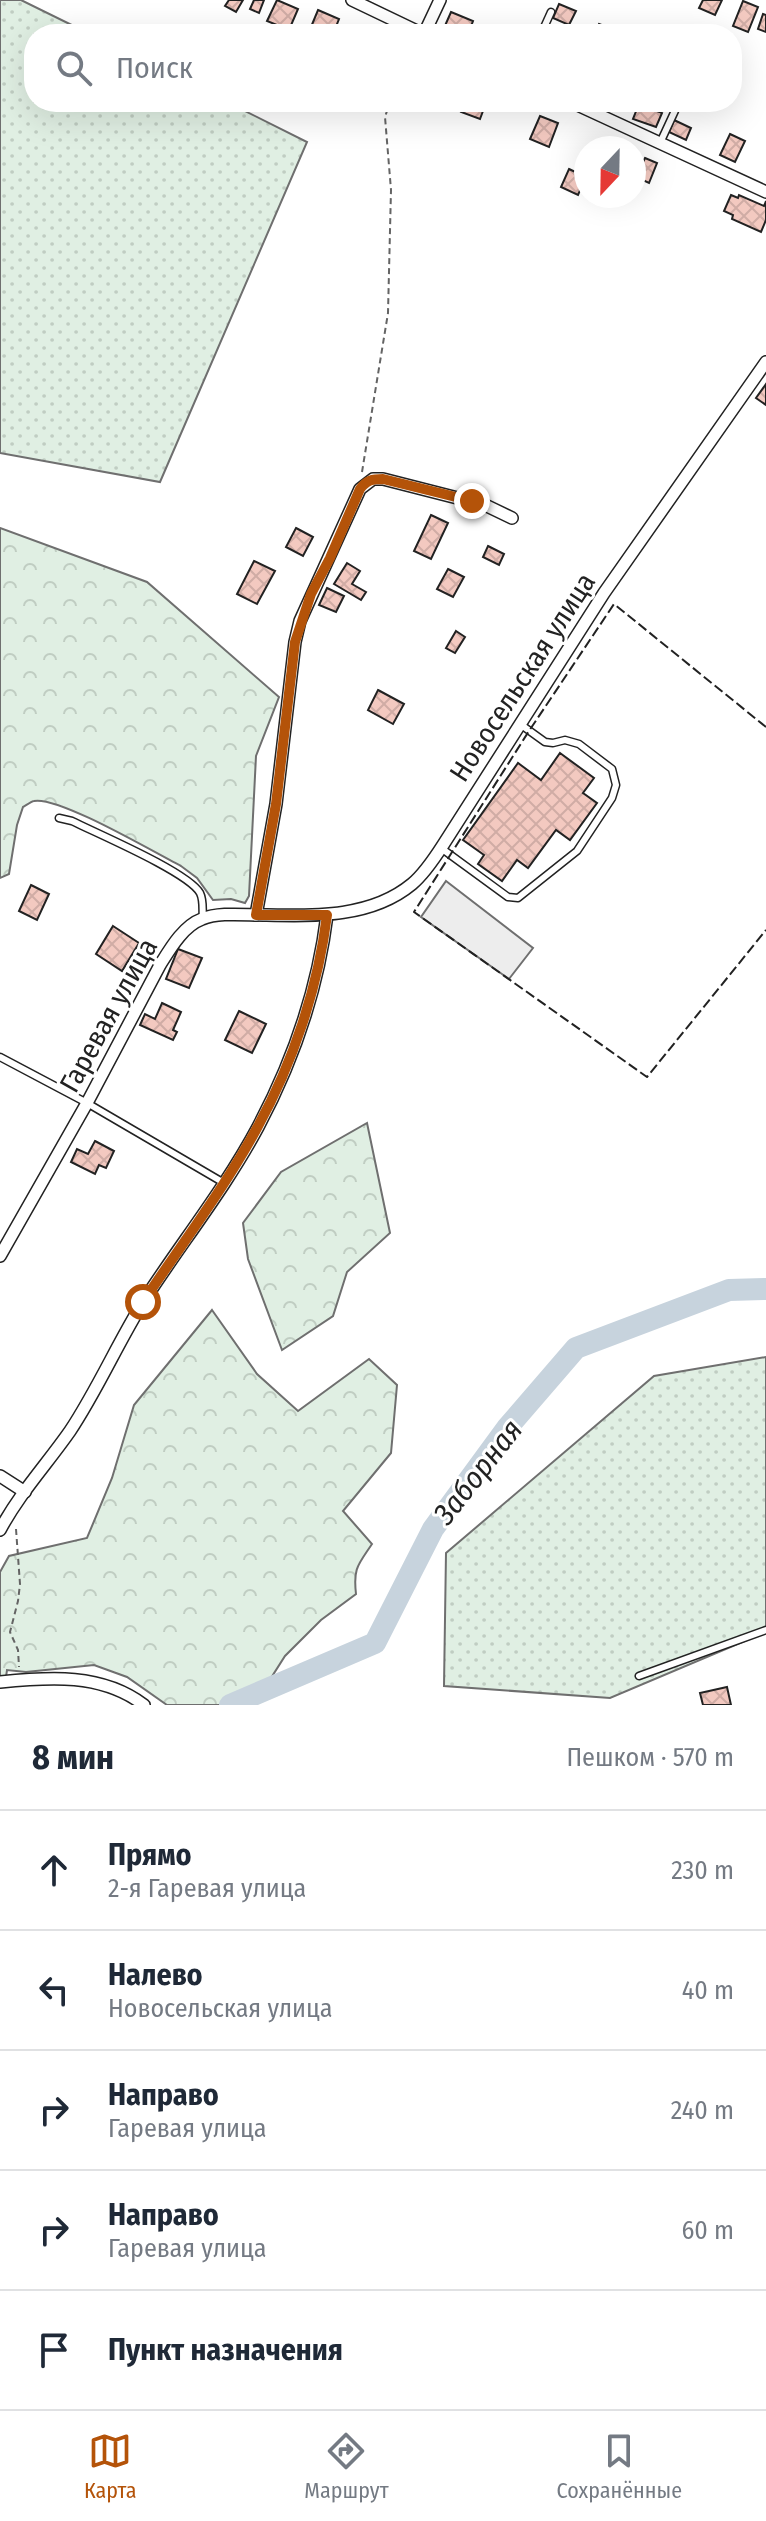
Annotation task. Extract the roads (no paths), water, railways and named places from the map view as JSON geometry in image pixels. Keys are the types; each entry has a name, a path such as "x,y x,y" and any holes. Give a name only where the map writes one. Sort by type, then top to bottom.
{"street":[{"path":"352,0 402,24"},
{"path":"428,24 440,0"},
{"path":"602,112 660,143 766,192"},
{"name":"Новосельская улица","path":"256,915 327,915 366,908 402,892 415,882 441,848 604,593 766,362"},
{"path":"203,919 256,915 276,804 298,631 311,594 360,489 366,482 383,479 485,505 512,518"},
{"path":"0,1530 14,1505 71,1429 143,1302 258,1128 301,1028 322,953 327,915"},
{"name":"Гаревая улица","path":"0,1256 87,1103 160,965 182,935 203,919"},
{"path":"0,1476 25,1492"},
{"path":"0,1682 65,1679 96,1683 122,1692 144,1705"}],"lane":[{"path":"546,24 551,12"},
{"path":"660,143 674,112"},
{"path":"441,848 508,897 518,898 577,851 612,798 615,775 604,762 572,741 545,742 520,724"},
{"path":"59,818 72,821 192,883 202,899 203,919"},
{"path":"0,1057 87,1103 224,1183"},
{"path":"639,1676 766,1630"}],"waterway":[{"name":"Заборная","path":"230,1705 375,1643 433,1529 507,1428 576,1348 729,1290 766,1289"}]}
